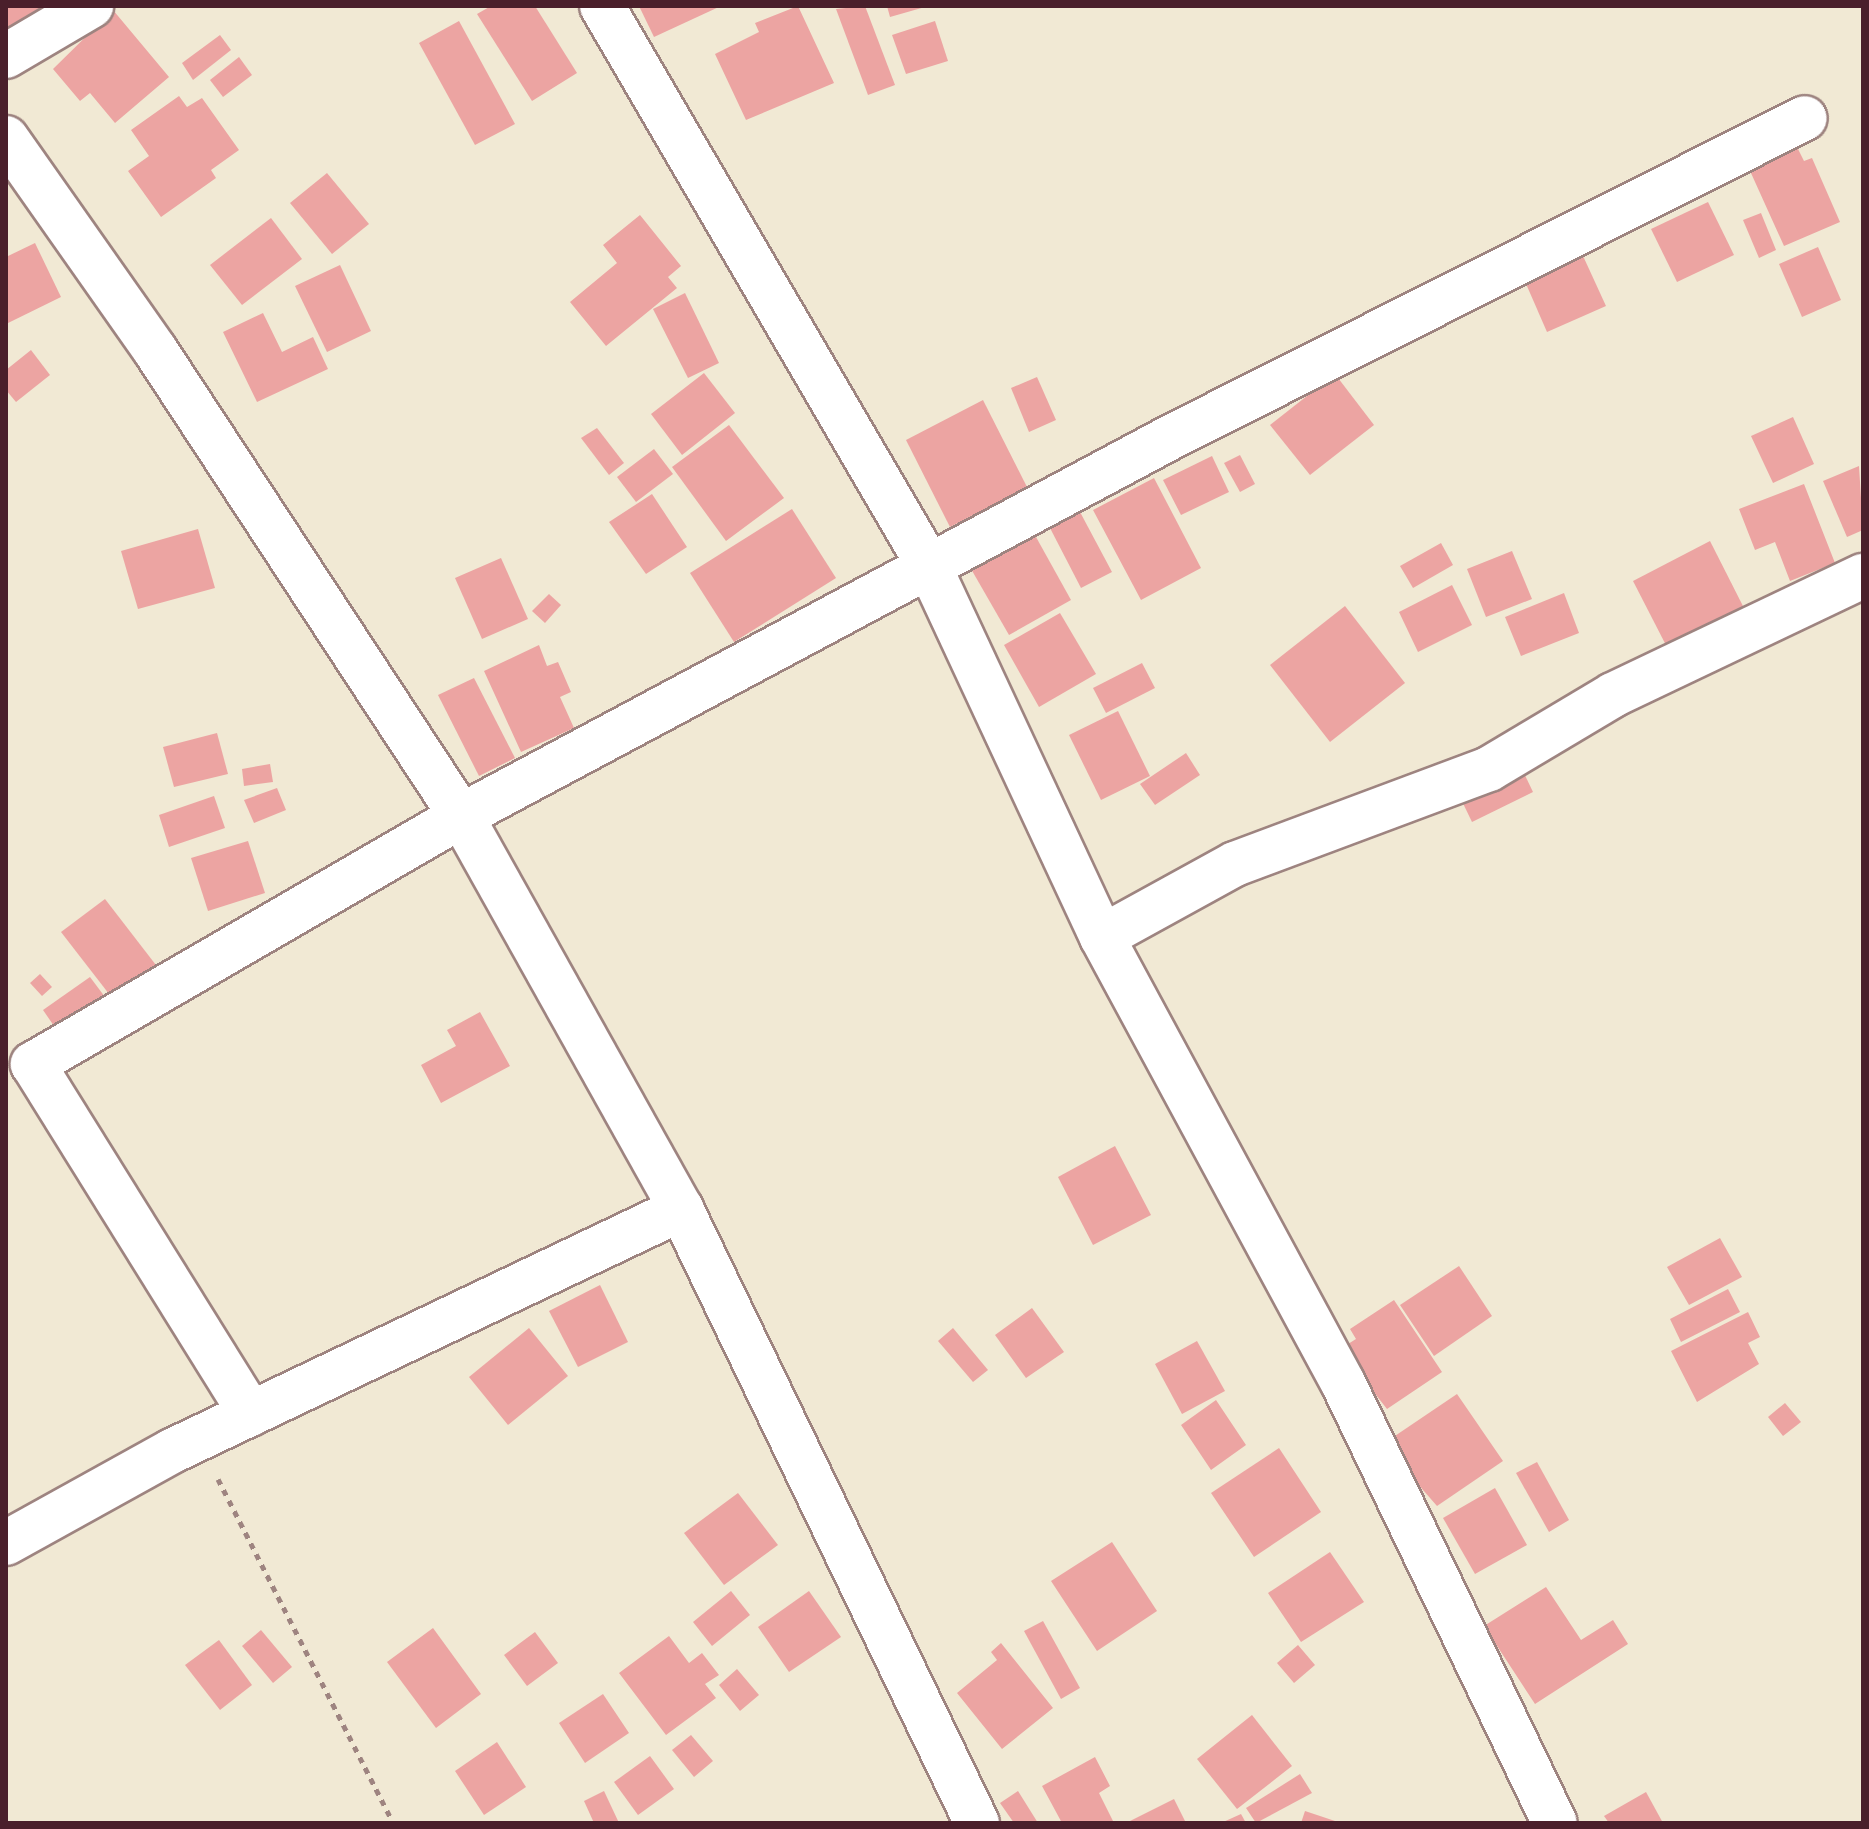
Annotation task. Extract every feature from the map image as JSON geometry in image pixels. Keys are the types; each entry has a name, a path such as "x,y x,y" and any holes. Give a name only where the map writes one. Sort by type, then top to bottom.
{"street":[{"path":"6,56 91,6"},
{"path":"602,6 929,566 1102,937 1343,1383 1555,1823"},
{"path":"251,1414 33,1064 461,816 929,566 1593,219 1805,118"},
{"path":"6,138 155,350 461,816 681,1209 977,1823"},
{"path":"1102,937 1235,864 1489,769 1613,695 1863,576"},
{"path":"6,1543 198,1439 681,1209"}],"path":[{"path":"198,1439 393,1823"}],"building":[{"path":"6,6 40,6 47,13 18,37 6,24"},
{"path":"491,6 535,6 577,73 532,101 477,14"},
{"path":"639,6 721,6 654,37"},
{"path":"798,6 834,83 746,120 715,54 759,32 755,23"},
{"path":"865,6 895,85 868,95 836,9"},
{"path":"887,6 924,6 925,7 890,17"},
{"path":"113,10 169,77 115,123 90,93 80,101 53,69"},
{"path":"459,21 515,124 475,145 419,43"},
{"path":"935,21 948,61 906,74 892,35"},
{"path":"220,35 231,50 193,80 182,63"},
{"path":"239,57 252,75 223,97 210,80"},
{"path":"179,96 187,107 202,98 239,150 211,170 216,178 161,217 128,171 149,156 131,130"},
{"path":"1794,141 1804,161 1812,158 1840,222 1784,246 1746,162"},
{"path":"327,173 369,224 332,254 290,203"},
{"path":"1708,202 1734,255 1677,282 1651,229"},
{"path":"1761,213 1776,250 1759,258 1743,220"},
{"path":"640,215 681,266 668,277 677,288 606,346 570,302 617,263 603,245"},
{"path":"271,218 302,259 242,305 210,265"},
{"path":"35,243 61,297 6,324 6,257"},
{"path":"1578,245 1606,306 1547,332 1520,270"},
{"path":"1818,247 1841,300 1802,317 1779,264"},
{"path":"340,265 371,331 327,352 295,286"},
{"path":"685,293 719,363 688,378 653,309"},
{"path":"263,313 282,352 313,337 328,369 257,402 223,332"},
{"path":"31,350 50,375 16,402 6,390 6,370"},
{"path":"704,373 735,413 682,455 651,414"},
{"path":"1335,374 1374,425 1310,475 1270,425"},
{"path":"1037,377 1056,420 1029,432 1011,388"},
{"path":"983,400 1027,487 950,527 906,440"},
{"path":"1793,417 1814,464 1773,483 1751,436"},
{"path":"729,425 784,498 726,541 672,467"},
{"path":"597,428 624,463 609,475 581,438"},
{"path":"654,449 673,474 636,502 617,477"},
{"path":"1240,455 1255,484 1240,492 1224,463"},
{"path":"1212,456 1229,492 1181,515 1163,480"},
{"path":"1859,466 1863,530 1847,537 1823,481"},
{"path":"1154,478 1201,568 1141,600 1093,510"},
{"path":"1804,484 1835,563 1790,581 1775,542 1755,550 1739,509"},
{"path":"652,494 687,547 646,574 609,522"},
{"path":"792,509 836,578 734,642 690,573"},
{"path":"1080,512 1112,572 1081,588 1050,528"},
{"path":"1026,519 1071,600 1009,635 963,555"},
{"path":"198,529 215,588 138,609 121,551"},
{"path":"1710,541 1747,614 1670,653 1633,581"},
{"path":"1441,543 1453,565 1413,588 1400,566"},
{"path":"1512,551 1532,599 1486,617 1467,569"},
{"path":"501,558 528,619 482,639 455,578"},
{"path":"1452,585 1472,625 1418,652 1399,612"},
{"path":"1564,593 1579,633 1521,656 1505,617"},
{"path":"549,594 561,605 545,623 532,611"},
{"path":"1345,606 1405,683 1330,742 1270,665"},
{"path":"1060,613 1096,674 1039,707 1004,645"},
{"path":"539,645 547,666 558,662 571,692 560,697 574,728 521,752 484,671"},
{"path":"1142,663 1155,688 1106,713 1093,688"},
{"path":"474,678 515,758 479,776 438,695"},
{"path":"1118,711 1150,776 1101,800 1069,735"},
{"path":"217,733 228,774 174,787 163,747"},
{"path":"1186,753 1200,775 1155,805 1140,784"},
{"path":"270,764 273,782 244,786 242,769"},
{"path":"1520,765 1533,792 1472,822 1459,795"},
{"path":"277,788 286,810 254,823 244,800"},
{"path":"214,796 225,828 169,847 159,815"},
{"path":"248,841 265,893 208,911 191,858"},
{"path":"105,899 159,969 116,1003 61,932"},
{"path":"40,974 52,987 42,996 30,983"},
{"path":"90,977 111,1005 63,1039 43,1010"},
{"path":"480,1012 510,1066 441,1103 421,1065 456,1046 447,1030"},
{"path":"1115,1146 1151,1215 1093,1245 1058,1177"},
{"path":"1720,1238 1742,1277 1689,1305 1667,1267"},
{"path":"1459,1266 1492,1316 1434,1356 1400,1305"},
{"path":"600,1285 628,1342 578,1367 549,1311"},
{"path":"1728,1289 1740,1312 1681,1342 1670,1319"},
{"path":"1394,1300 1442,1372 1387,1409 1340,1349 1356,1339 1350,1329"},
{"path":"1032,1308 1064,1352 1026,1378 995,1335"},
{"path":"1748,1312 1760,1337 1748,1343 1759,1364 1697,1402 1671,1351"},
{"path":"529,1328 568,1376 508,1425 469,1377"},
{"path":"953,1328 988,1370 973,1382 938,1341"},
{"path":"1197,1341 1225,1391 1182,1414 1155,1364"},
{"path":"1457,1394 1503,1461 1437,1506 1383,1444"},
{"path":"1216,1400 1246,1445 1211,1470 1181,1425"},
{"path":"1785,1403 1801,1422 1783,1436 1768,1417"},
{"path":"1279,1448 1321,1512 1254,1557 1211,1493"},
{"path":"1537,1462 1569,1520 1549,1532 1516,1473"},
{"path":"1495,1488 1527,1545 1475,1574 1443,1518"},
{"path":"738,1493 778,1545 724,1585 684,1533"},
{"path":"1112,1542 1157,1611 1097,1651 1051,1581"},
{"path":"1330,1552 1364,1602 1301,1642 1268,1593"},
{"path":"1546,1587 1581,1640 1613,1620 1628,1644 1535,1704 1484,1626"},
{"path":"731,1591 750,1615 712,1646 693,1622"},
{"path":"809,1591 841,1637 789,1672 758,1627"},
{"path":"1043,1621 1080,1688 1061,1699 1024,1631"},
{"path":"433,1628 481,1694 436,1728 387,1662"},
{"path":"261,1630 292,1667 273,1683 242,1646"},
{"path":"535,1632 558,1663 527,1686 504,1655"},
{"path":"669,1636 689,1663 702,1653 719,1675 705,1684 716,1698 666,1735 619,1673"},
{"path":"219,1640 252,1685 220,1710 185,1665"},
{"path":"1001,1643 1053,1708 1002,1749 957,1693 997,1660 991,1652"},
{"path":"1298,1645 1315,1665 1294,1683 1277,1663"},
{"path":"737,1669 759,1695 740,1711 719,1685"},
{"path":"603,1694 629,1733 585,1763 559,1723"},
{"path":"1252,1715 1292,1766 1237,1809 1197,1759"},
{"path":"691,1735 713,1761 694,1777 672,1750"},
{"path":"497,1742 526,1787 484,1815 455,1771"},
{"path":"650,1756 674,1789 638,1815 614,1782"},
{"path":"1095,1757 1110,1786 1099,1793 1114,1823 1062,1823 1042,1786"},
{"path":"1300,1774 1312,1793 1256,1823 1246,1808"},
{"path":"604,1791 619,1823 594,1823 584,1801"},
{"path":"1018,1791 1038,1823 1014,1823 1000,1803"},
{"path":"1646,1792 1663,1823 1609,1823 1604,1816"},
{"path":"1174,1799 1186,1823 1126,1823"},
{"path":"1305,1811 1338,1822 1338,1823 1301,1823"},
{"path":"1241,1814 1246,1823 1221,1823"}]}
